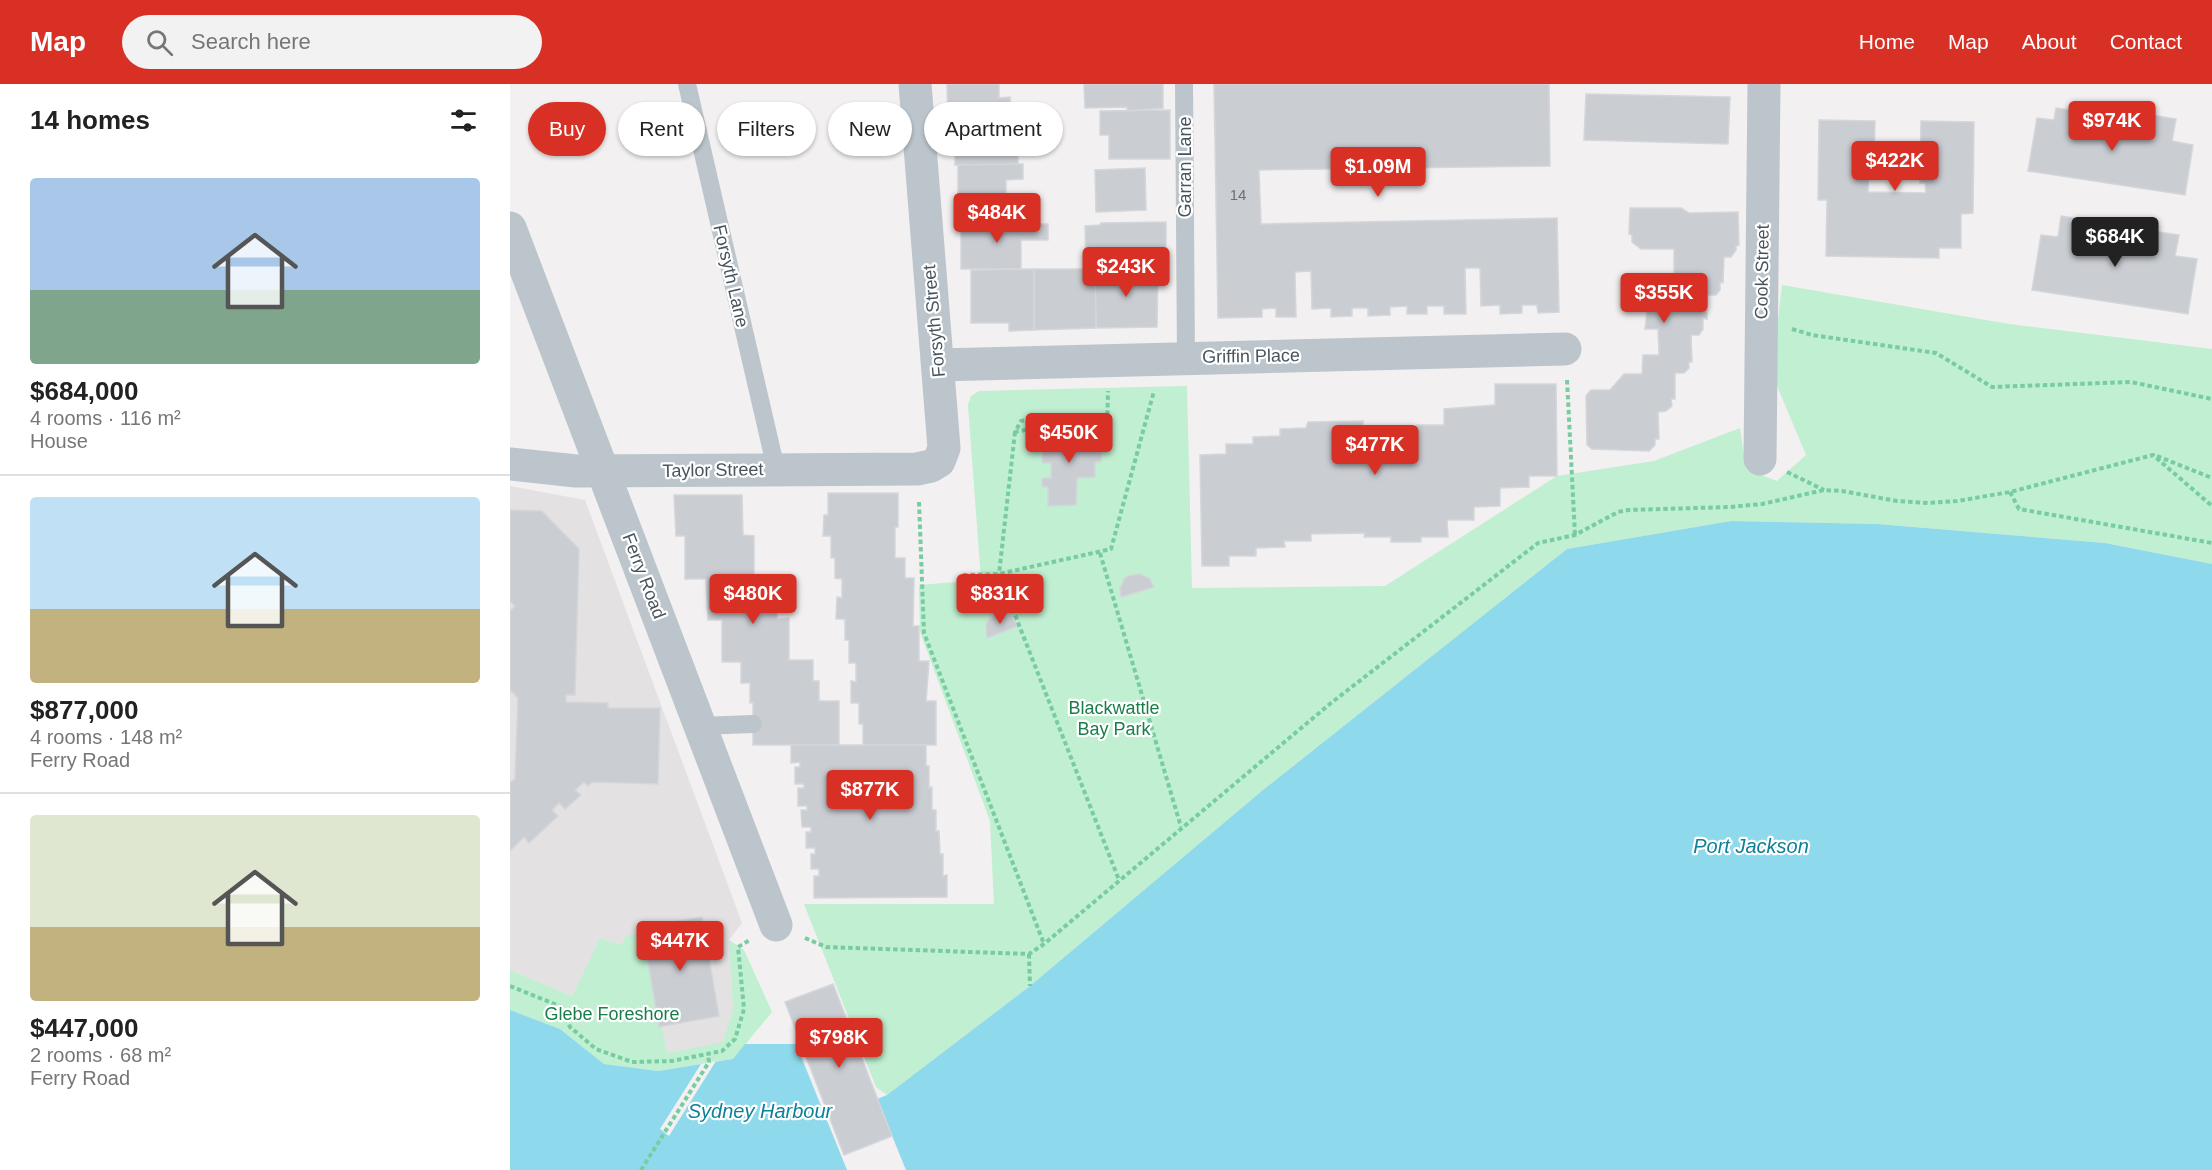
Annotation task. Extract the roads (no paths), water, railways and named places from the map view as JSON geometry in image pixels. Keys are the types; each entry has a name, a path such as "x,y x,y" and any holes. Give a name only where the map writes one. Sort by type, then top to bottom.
{"street":[{"name":"Forsyth Street","path":"915,84 943,453 939,461 917,469"},
{"name":"Cook Street","path":"1760,459 1764,84"},
{"name":"Ferry Road","path":"510,228 776,926"},
{"name":"Griffin Place","path":"938,365 1565,349"},
{"name":"Taylor Street","path":"510,464 543,469 604,471 917,469"}],"lane":[{"name":"Forsyth Lane","path":"687,84 776,469"},
{"name":"Garran Lane","path":"1184,84 1186,358"},
{"path":"700,726 753,724"}],"water":[{"name":"Port Jackson","path":"1731,521 1877,524 2105,543 2212,564 2212,1170 906,1170 877,1099 887,1095 1030,986 1263,790 1567,549"},
{"name":"Sydney Harbour","path":"510,1010 560,1029 604,1064 658,1071 733,1059 745,1044 796,1044 847,1170 510,1170"}],"park label":[{"name":"Blackwattle Bay Park","path":"1114,718"},
{"name":"Glebe Foreshore","path":"612,1014"}]}
